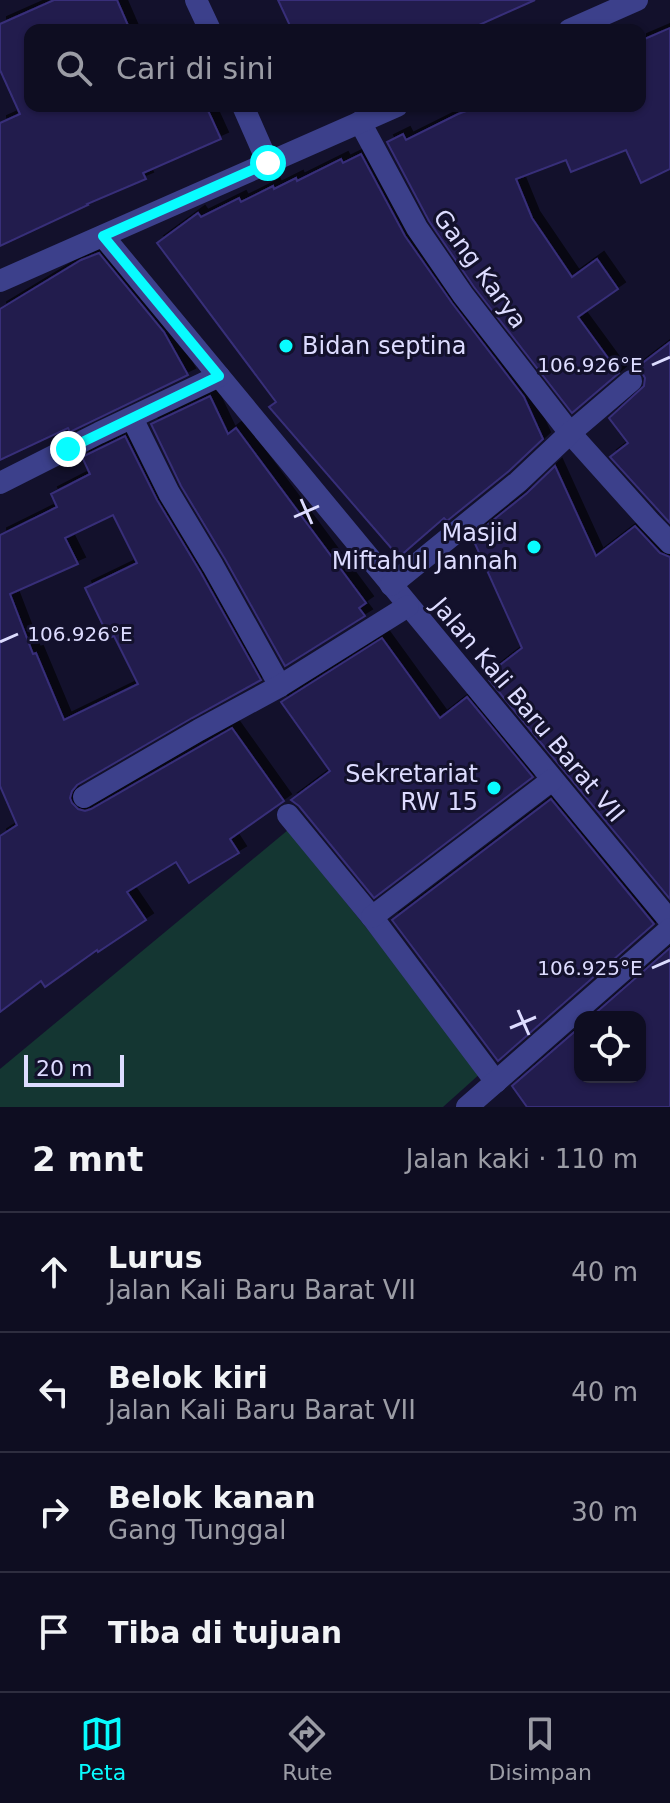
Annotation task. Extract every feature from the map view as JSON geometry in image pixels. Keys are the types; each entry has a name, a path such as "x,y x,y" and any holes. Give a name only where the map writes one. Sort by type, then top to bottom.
{"street":[{"path":"196,0 207,24"},
{"path":"583,24 637,0"},
{"path":"246,112 268,163"},
{"path":"0,281 383,112"},
{"name":"Gang Karya","path":"360,122 417,228 463,295 570,433 670,543"},
{"name":"Jalan Kali Baru Barat VII","path":"103,236 670,921"},
{"path":"0,483 219,376"},
{"path":"391,585 518,482 631,381"},
{"path":"132,418 169,493 280,686"},
{"path":"84,797 280,686 408,606"},
{"path":"372,917 552,780"},
{"path":"288,815 372,917 496,1082"},
{"path":"467,1107 670,929"}],"green space":[{"path":"288,830 482,1072 443,1107 0,1107 0,1069"}],"building":[{"path":"54,0 117,0 127,24 24,24 24,112 209,112 221,139 143,173 146,179 0,246 0,123 20,114 0,70 0,24"},
{"path":"278,0 535,0 481,24 289,24"},
{"path":"670,28 670,169 641,183 626,150 571,172 566,160 516,179 532,218 572,277 597,259 618,289 578,317 619,373 572,413 474,287 429,221 387,142 403,134 406,140 464,112 646,112 646,38"},
{"path":"361,154 405,236 524,397 543,439 509,471 447,521 444,518 399,557 269,407 276,402 157,243 198,213 201,217 239,198 241,202 273,186 274,189 296,178 297,181 341,159 343,163"},
{"path":"99,253 164,332 188,375 70,432 68,428 0,460 0,309 81,260"},
{"path":"670,342 670,523 610,457 628,443 609,418 644,386 645,378 636,368"},
{"path":"210,396 228,434 236,428 366,603 359,608 365,616 285,666 181,486 151,424"},
{"path":"125,436 157,500 261,680 77,785 70,798 72,803 78,809 91,809 232,728 284,801 230,839 239,853 189,883 176,862 127,892 146,920 45,987 41,981 0,1012 0,836 17,825 0,786 0,535 57,507 51,494 90,474 82,457","holes":["113,515 137,563 85,588 109,638 114,636 138,684 64,720 36,653 33,654 10,594 78,564 65,538"]},
{"path":"555,466 596,556 635,526 660,553 670,557 670,899 489,680 496,675 492,671 522,648 472,537"},
{"path":"382,638 440,718 467,697 533,777 374,898 291,800 330,771 281,702"},
{"path":"551,799 654,924 498,1061 392,920"},
{"path":"670,948 670,1107 527,1107 512,1086 574,1032 574,1083 646,1083 646,1011 598,1011"}],"place":[{"name":"Bidan septina","path":"286,346"},
{"name":"Masjid Miftahul Jannah","path":"534,547"},
{"name":"Sekretariat RW 15","path":"494,788"}],"route":[{"path":"68,449 219,376 103,236 268,163"}]}
